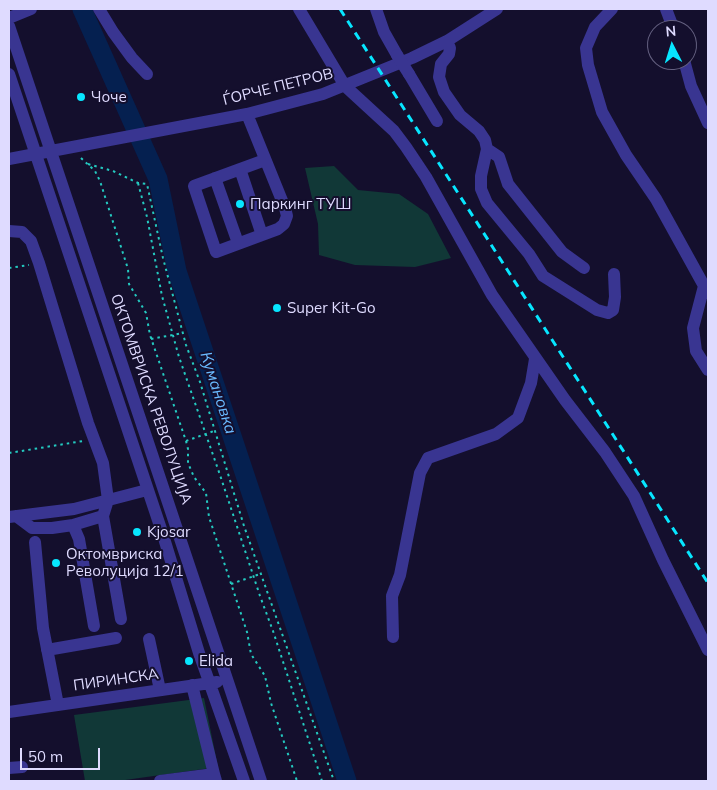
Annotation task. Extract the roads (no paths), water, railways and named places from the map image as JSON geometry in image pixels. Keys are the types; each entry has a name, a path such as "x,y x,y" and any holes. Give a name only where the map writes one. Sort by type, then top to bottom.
{"street":[{"path":"9,18 31,9"},
{"path":"99,9 132,58 147,74"},
{"path":"299,9 345,86 394,131 406,147 426,177 492,295 535,359 606,452 634,496 663,560 708,650"},
{"path":"376,9 384,32 437,121"},
{"name":"ЃОРЧЕ ПЕТРОВ","path":"9,159 247,114 323,94 390,68 447,41 496,9"},
{"path":"612,9 595,27 586,48 588,64 602,112 626,155 656,199 706,289 693,328 696,351 708,370"},
{"name":"ОКТОМВРИСКА РЕВОЛУЦИЈА","path":"9,26 261,781"},
{"path":"447,41 450,48 441,64 439,77 444,92 460,115 480,131 485,140 487,149 481,176 481,189 487,203 529,254 543,276 597,310 608,313 613,310 615,297 614,274"},
{"path":"687,70 691,86 708,123"},
{"name":"ОКТОМВРИСКА РЕВОЛУЦИЈА","path":"9,74 244,781"},
{"path":"247,114 286,208 287,216 284,224 278,229 216,252 194,186 266,160"},
{"path":"487,149 499,158 508,184 562,252 584,268"},
{"path":"240,169 262,235"},
{"path":"215,178 238,244"},
{"path":"9,231 22,232 31,241 88,423 103,463 108,500 103,516 121,619"},
{"path":"393,637 392,596 400,575 420,474 428,458 496,434 518,418 531,383 535,359"},
{"path":"12,517 74,510 147,490"},
{"path":"12,517 32,528 52,528 73,525 103,516"},
{"path":"73,525 79,539 94,626"},
{"path":"35,542 47,650 58,705"},
{"path":"47,650 116,638"},
{"path":"149,638 160,690"},
{"name":"ПИРИНСКА","path":"9,712 227,680"},
{"path":"160,781 215,778 192,686"}],"waterway":[{"name":"Кумановка","path":"82,9 158,179 177,271 347,781"}],"railway":[{"path":"340,9 708,583"}],"place":[{"name":"Чоче","path":"81,97"},
{"name":"Паркинг ТУШ","path":"240,204"},
{"name":"Super Kit-Go","path":"277,308"},
{"name":"Kjosar","path":"137,532"},
{"name":"Октомвриска Револуција 12/1","path":"56,563"},
{"name":"Elida","path":"189,661"}]}
